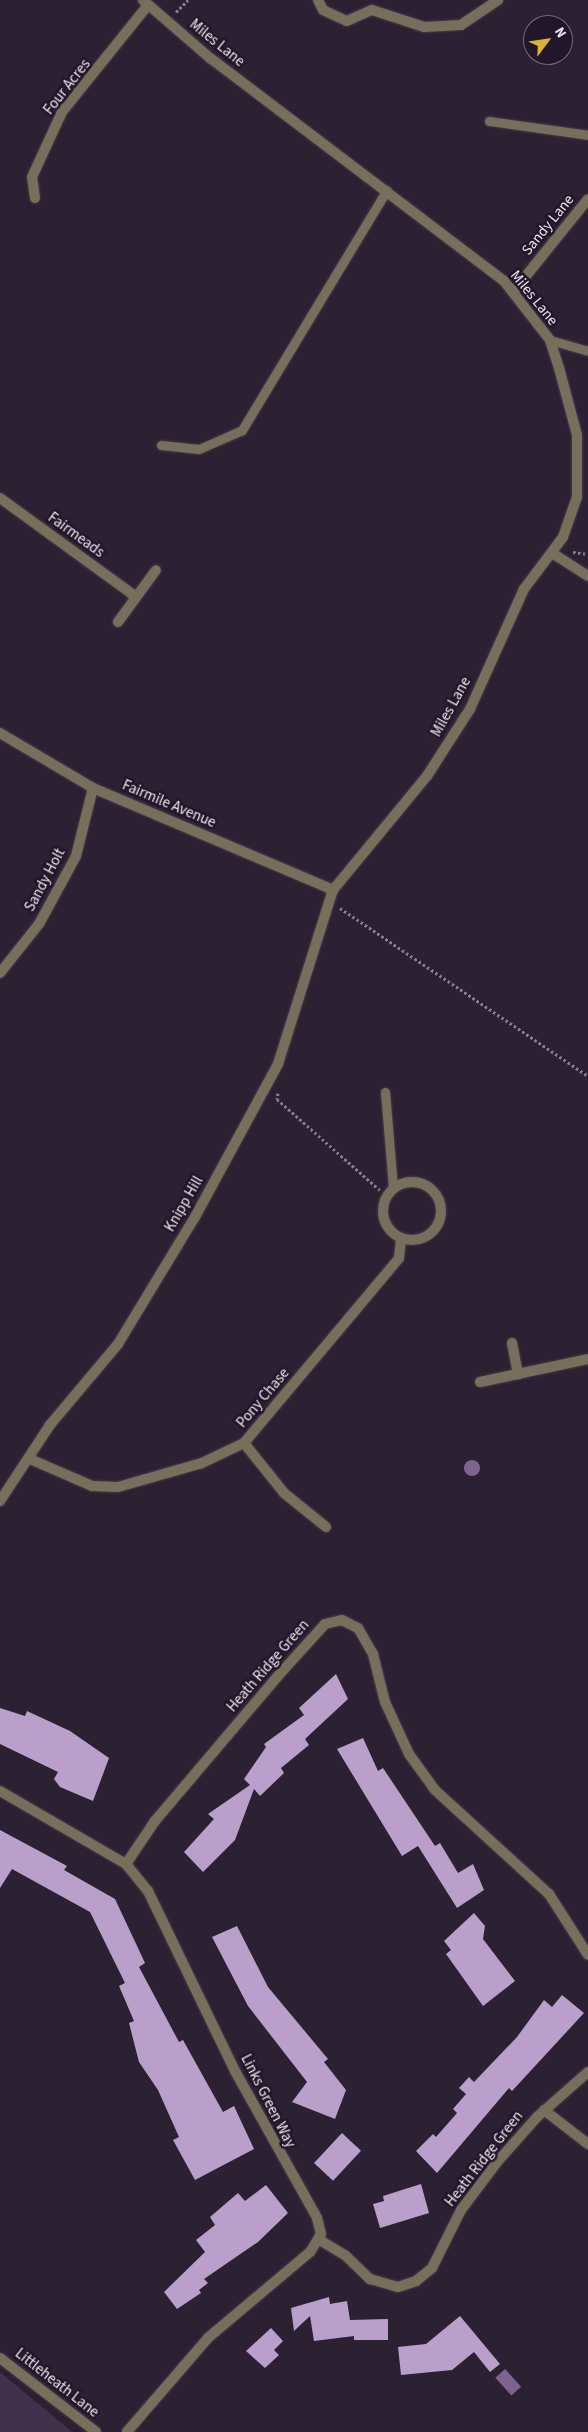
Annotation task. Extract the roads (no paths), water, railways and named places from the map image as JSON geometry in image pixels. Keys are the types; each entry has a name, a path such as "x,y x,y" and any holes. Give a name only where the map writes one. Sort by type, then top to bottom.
{"street":[{"path":"318,0 323,10 347,21 372,5 424,28 461,25 498,0"},
{"name":"Miles Lane","path":"146,3 211,59 387,190 513,292 550,340 577,435 578,478 568,525 552,553 524,589 470,708 426,776 333,890"},
{"name":"Four Acres","path":"35,198 32,177 62,112 146,3"},
{"name":"Sandy Lane","path":"513,292 588,199"},
{"name":"Fairmeads","path":"0,498 135,596"},
{"path":"552,553 588,576"},
{"path":"118,622 135,596 156,570"},
{"name":"Fairmile Avenue","path":"0,733 93,788 333,890"},
{"name":"Sandy Holt","path":"0,973 39,924 76,856 93,788"},
{"name":"Knipp Hill","path":"0,1501 30,1459 50,1425 118,1344 251,1118 278,1064 333,890"},
{"path":"411,1182 425,1185 441,1209 430,1233 401,1238 384,1219 390,1192 411,1182"},
{"name":"Pony Chase","path":"30,1459 92,1486 118,1487 202,1463 244,1443 399,1258 401,1238"},
{"path":"512,1343 518,1374"},
{"path":"480,1382 588,1359"},
{"path":"244,1443 284,1493 326,1527"},
{"name":"Heath Ridge Green","path":"126,1864 155,1821 285,1669 325,1624 342,1620 358,1628 373,1654 389,1711 409,1754 435,1790 549,1894 588,1955"},
{"name":"Links Green Way","path":"0,1791 126,1864 148,1891 235,2071 317,2218 318,2239"},
{"name":"Heath Ridge Green","path":"318,2239 345,2255 370,2279 398,2287 416,2282 432,2268 461,2210 544,2110 588,2072"},
{"path":"544,2110 588,2144"},
{"path":"127,2432 208,2338 310,2252 318,2239"},
{"name":"Littleheath Lane","path":"0,2358 96,2432"}],"lane":[{"path":"489,121 588,134"},
{"path":"161,445 199,449 242,430 387,190"},
{"path":"550,340 588,351"},
{"path":"385,1092 390,1192"}]}
